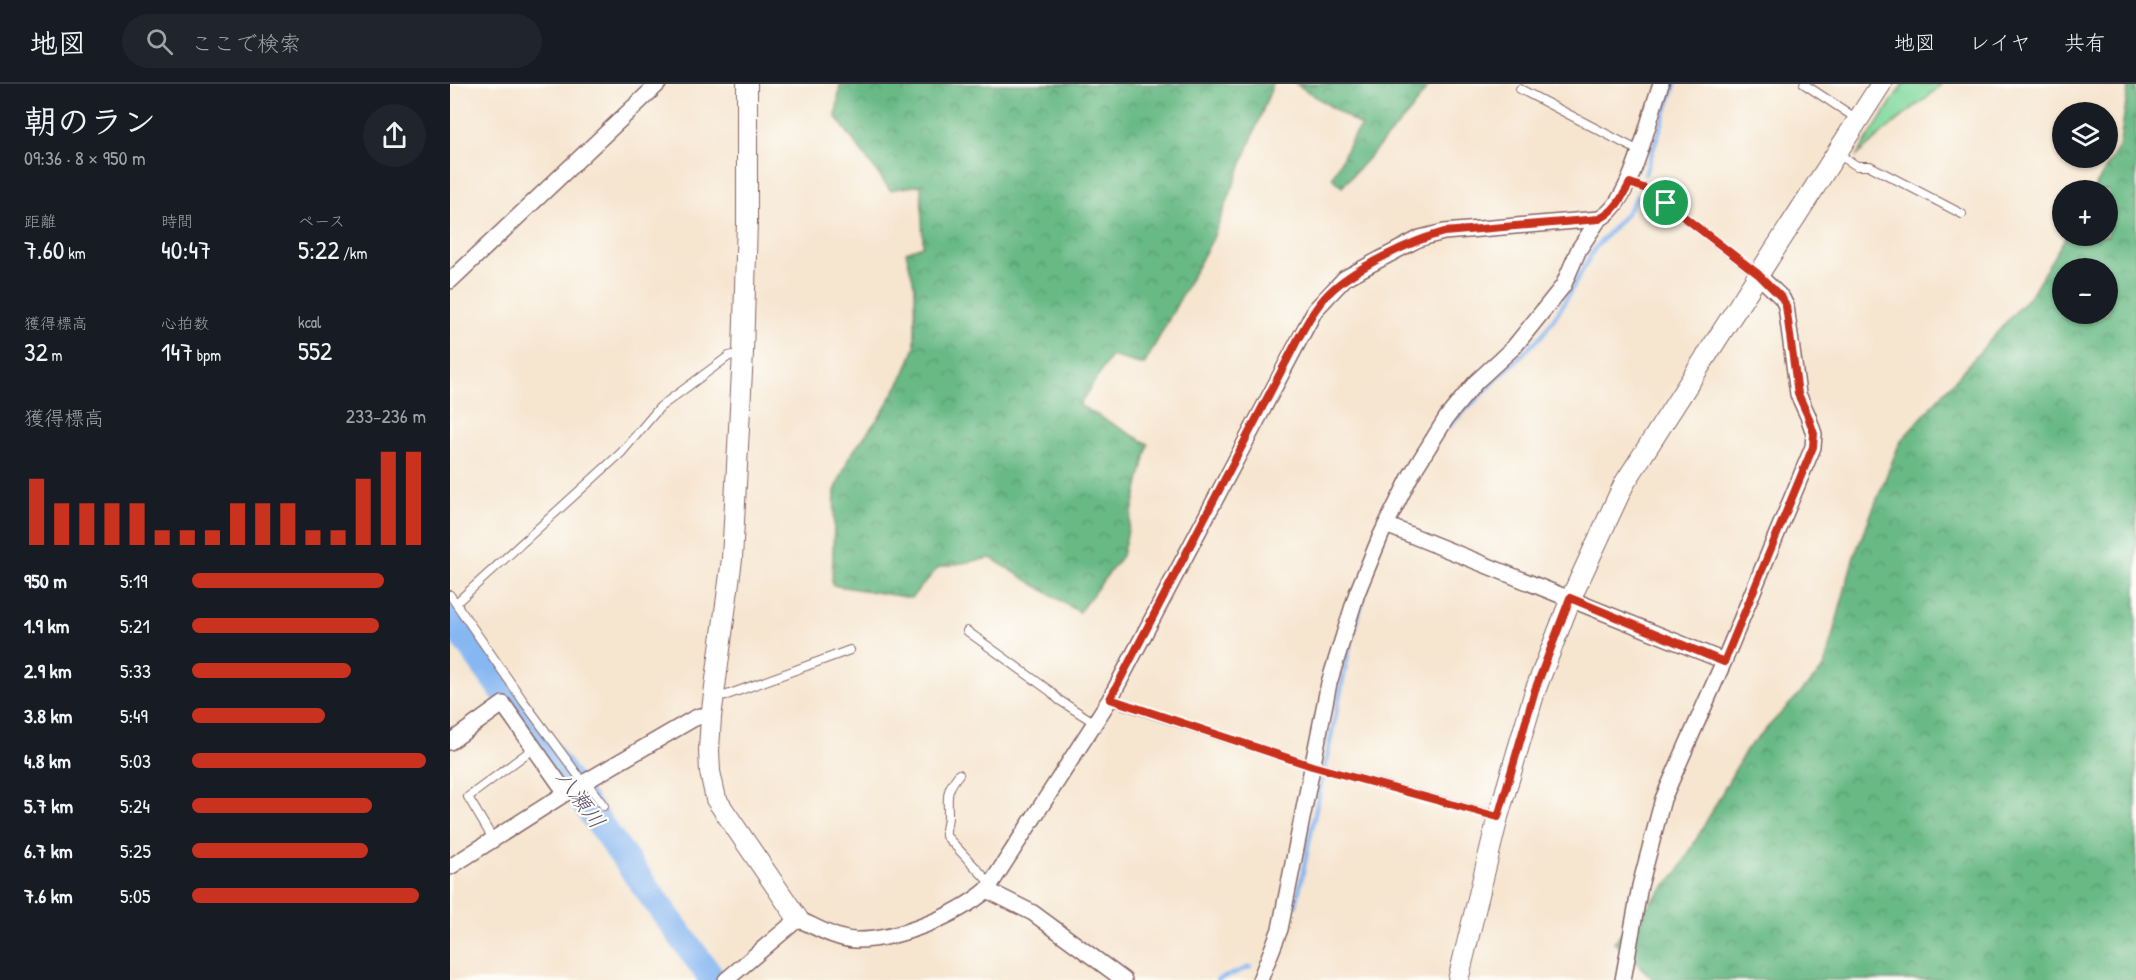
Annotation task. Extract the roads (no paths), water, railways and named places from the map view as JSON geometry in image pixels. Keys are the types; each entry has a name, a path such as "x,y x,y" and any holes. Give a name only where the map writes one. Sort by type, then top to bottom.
{"street":[{"path":"450,281 658,84"},
{"path":"747,84 747,222 743,353 732,559 713,696 709,750 710,772 716,798 798,919 843,938 869,939 918,927 968,904 989,887 1110,699 1298,339 1315,309 1328,294 1345,278 1420,238 1436,234 1599,219 1607,216 1630,183 1661,84"},
{"path":"1458,980 1498,817 1535,690 1570,598 1624,484 1881,84"},
{"path":"1260,980 1280,929 1329,683 1357,594 1386,525 1411,475 1447,417 1476,382 1514,346 1563,286 1579,249 1599,219"},
{"path":"1623,980 1640,886 1663,799 1724,662 1813,447 1814,434 1798,394 1786,306 1782,298 1758,274"},
{"path":"1386,525 1724,662"},
{"path":"450,742 503,704 534,748 576,787"},
{"path":"450,867 576,787 697,717 711,717"},
{"path":"989,887 1033,913 1124,980"},
{"path":"727,979 798,919"}],"lane":[{"path":"1804,84 1858,120"},
{"path":"1520,88 1640,151"},
{"path":"1836,154 1857,166 1870,166 1962,214"},
{"path":"1630,183 1646,189 1659,198 1758,274"},
{"path":"456,603 621,453 660,406 729,356 743,353"},
{"path":"450,595 580,778 576,787 604,806"},
{"path":"967,631 1050,691 1059,700 1095,723"},
{"path":"713,696 727,695 850,650"},
{"path":"1110,699 1312,766 1498,817"},
{"path":"493,839 468,797 534,748"},
{"path":"959,774 946,795 948,820 946,836 989,887"}],"waterway":[{"path":"1645,174 1675,84"},
{"path":"1448,427 1543,334 1561,308 1595,248 1626,214 1637,196"},
{"path":"1296,905 1351,641 1367,586"},
{"name":"八瀬川","path":"450,618 713,980"},
{"path":"1217,980 1250,967"}]}
